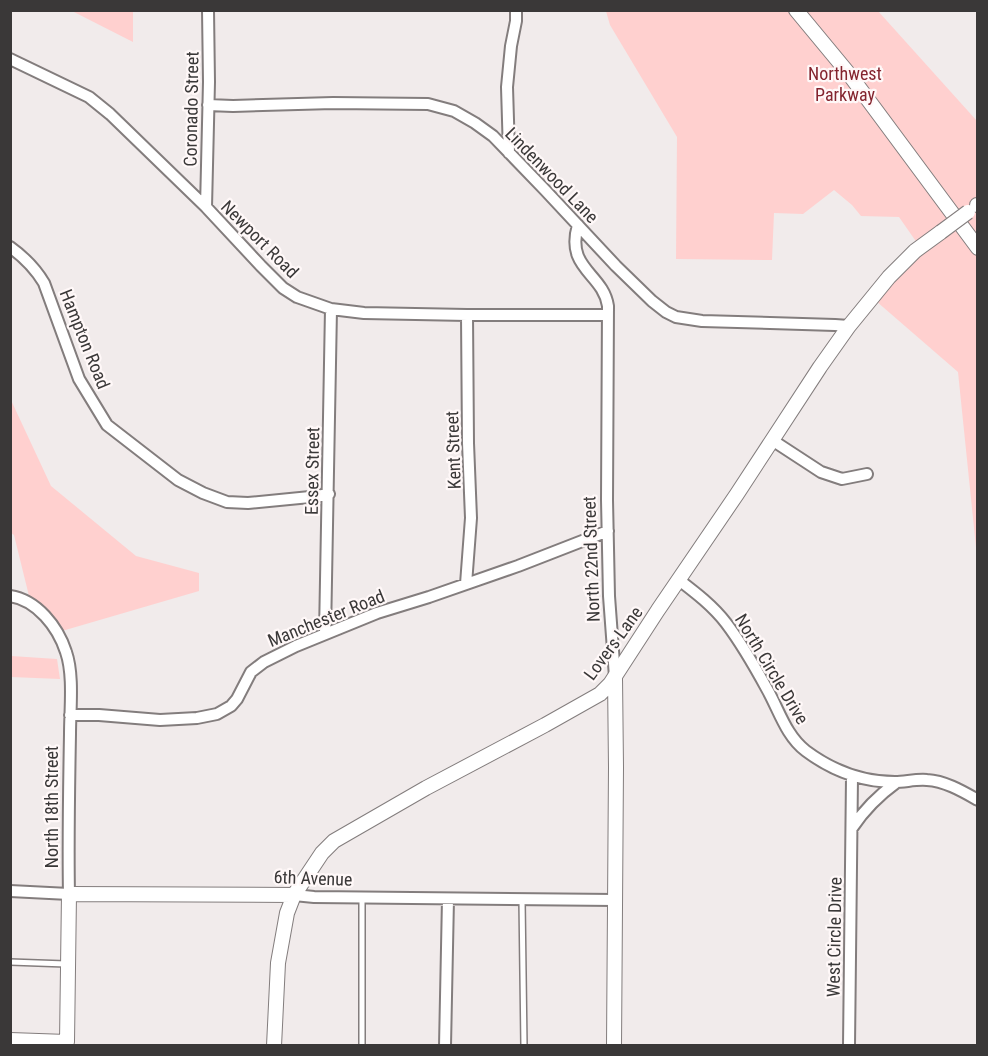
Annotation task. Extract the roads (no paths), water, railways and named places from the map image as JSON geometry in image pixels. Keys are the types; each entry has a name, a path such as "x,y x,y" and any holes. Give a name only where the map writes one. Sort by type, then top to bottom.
{"street":[{"name":"Coronado Street","path":"206,207 208,10"},
{"path":"509,153 507,87 516,10"},
{"path":"796,10 849,74 978,248"},
{"name":"Newport Road","path":"10,59 89,97 110,114 206,207 283,288 297,297 331,309 364,313 607,315"},
{"name":"Lindenwood Lane","path":"208,105 428,104 454,111 493,136 616,266 666,312 676,317 702,321 849,326"},
{"name":"Lovers Lane","path":"274,1046 278,963 286,913 294,895 322,853 334,841 426,788 600,694 615,677 849,326 915,251 975,206"},
{"name":"North 22nd Street","path":"578,225 577,253 606,297 607,315 609,596 615,677 614,1046"},
{"name":"Hampton Road","path":"10,246 25,259 44,283 88,395 108,425 135,447 178,480 227,502 248,503 328,494"},
{"name":"Essex Street","path":"325,634 331,309"},
{"name":"Kent Street","path":"466,584 471,518 467,315"},
{"path":"772,440 821,472 842,479 867,474"},
{"name":"Manchester Road","path":"70,715 160,720 217,714 231,706 237,699 251,672 264,662 296,646 377,612 518,566 608,531"},
{"name":"North Circle Drive","path":"679,580 700,596 725,622 746,651 786,729 803,750 830,767 852,777 875,782 927,780 946,784 978,800"},
{"name":"North 18th Street","path":"10,596 32,604 45,616 60,638 67,654 70,674 67,1044"},
{"name":"West Circle Drive","path":"849,1046 852,777"},
{"path":"852,829 875,800 898,782"},
{"name":"6th Avenue","path":"10,891 69,894 615,900"},
{"path":"445,1046 448,899"},
{"path":"10,1040 67,1044"}],"lane":[{"path":"362,898 362,1046"},
{"path":"522,900 524,1046"},
{"path":"10,962 68,964"}],"park label":[{"name":"Northwest Parkway","path":"845,83"}]}
